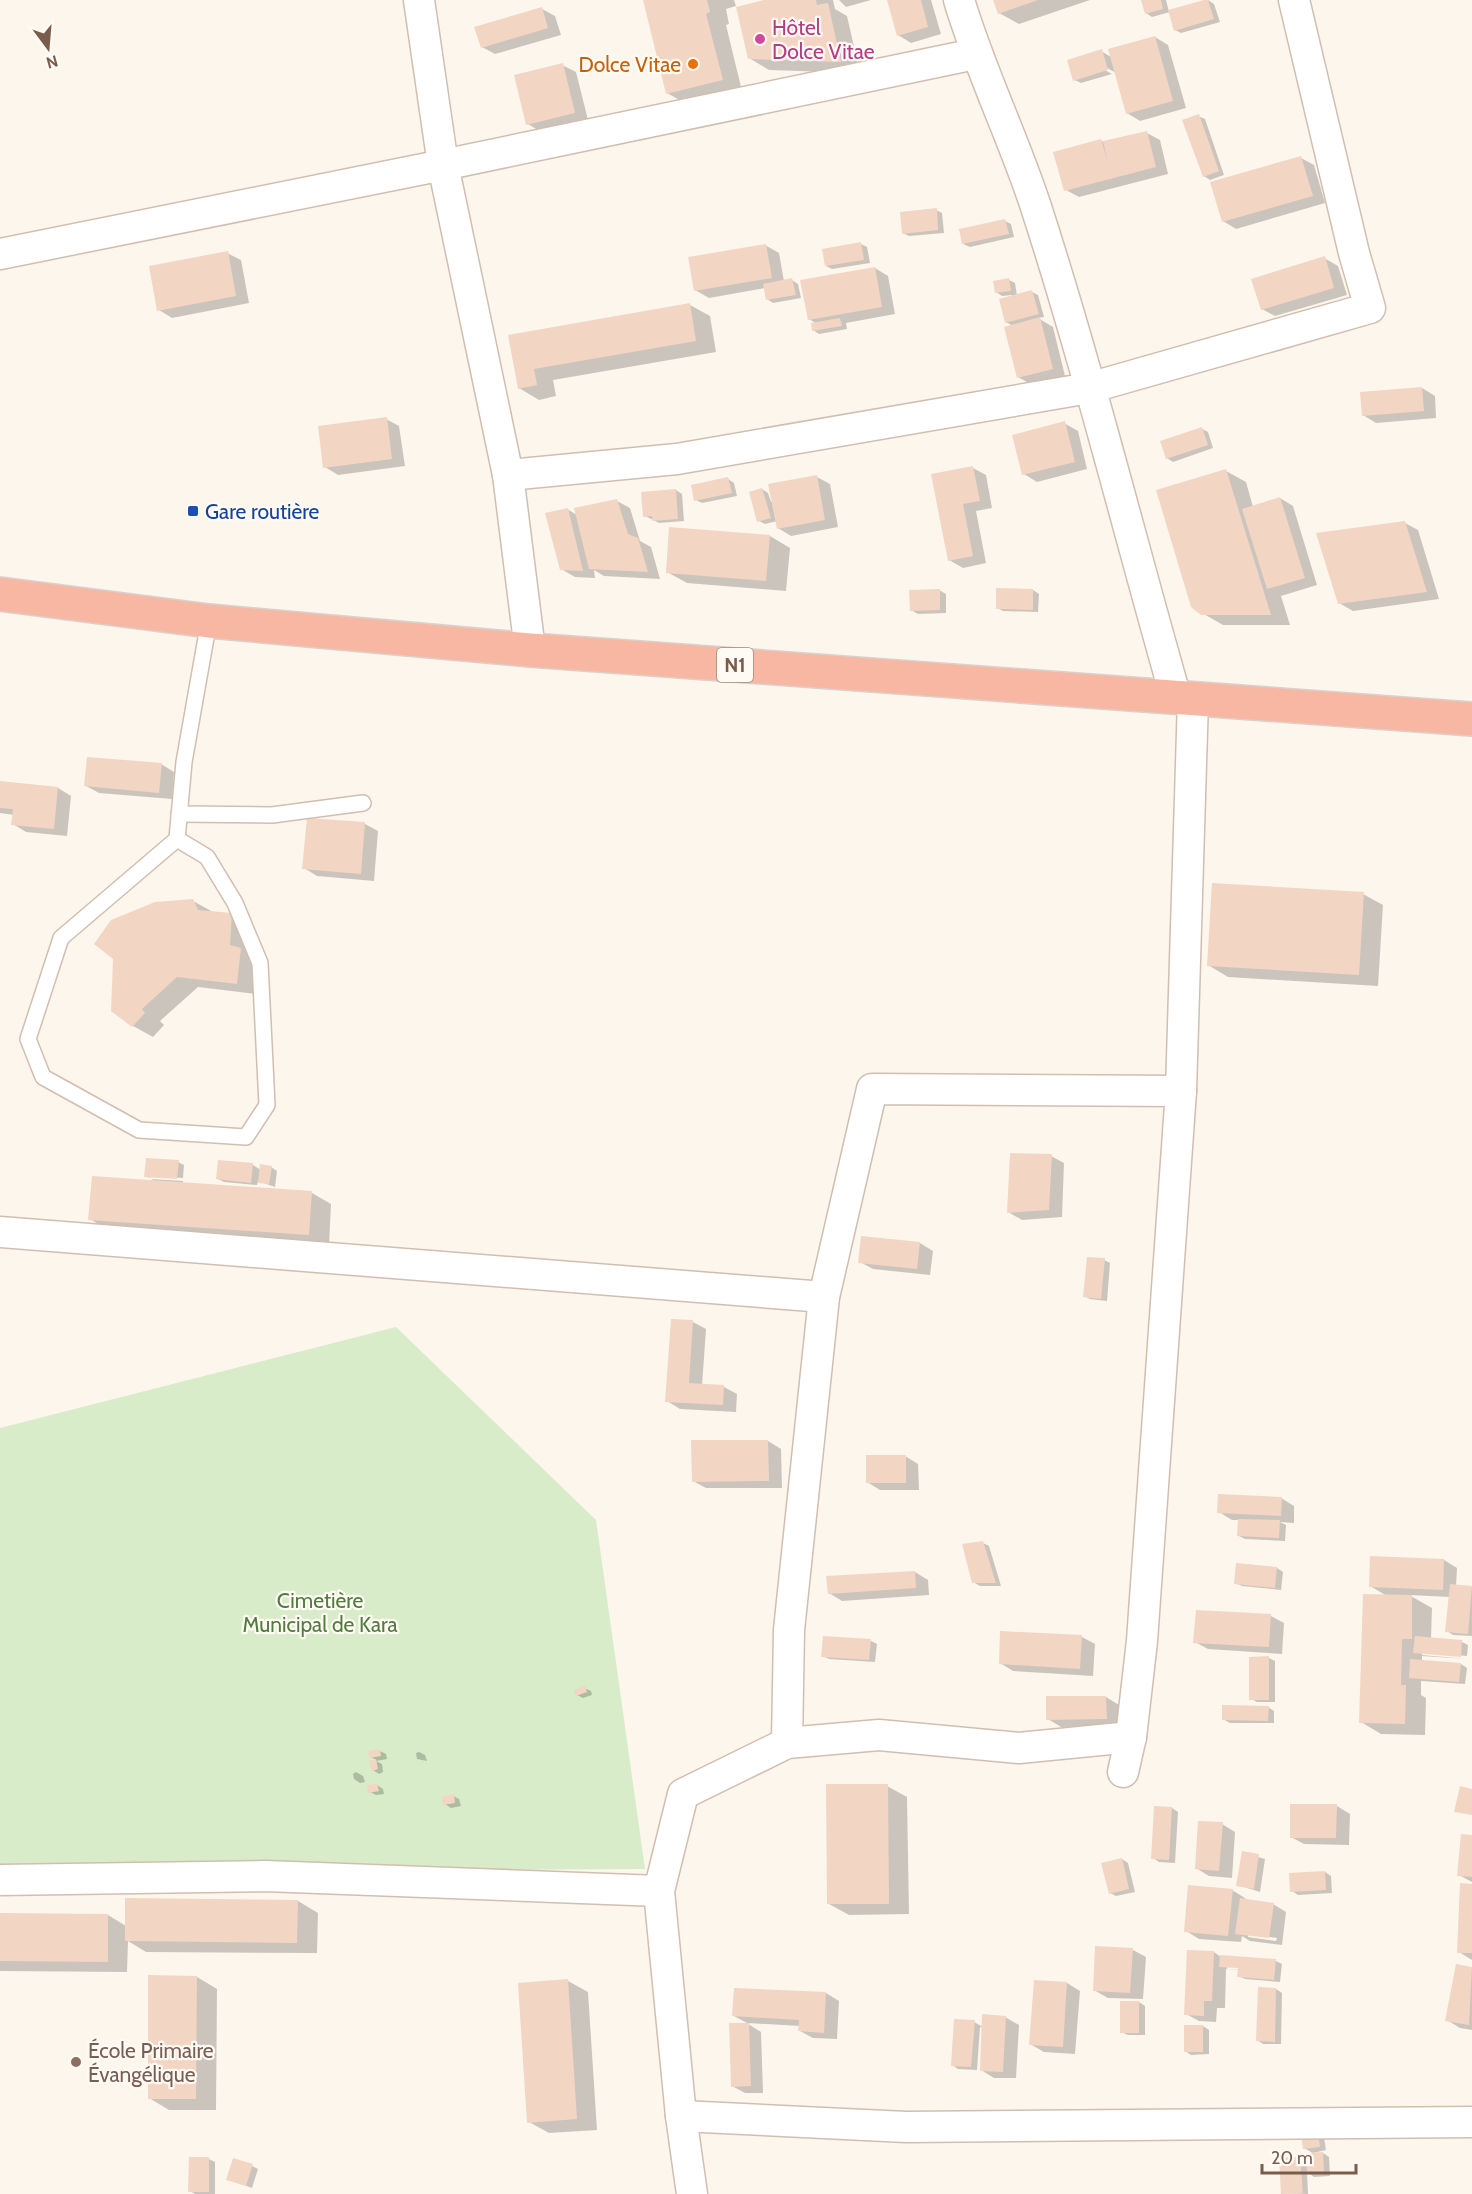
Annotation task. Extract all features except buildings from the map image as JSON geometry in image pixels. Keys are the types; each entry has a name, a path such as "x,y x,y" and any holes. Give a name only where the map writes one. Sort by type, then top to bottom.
{"highway":[{"name":"N1","path":"0,594 209,621 530,650 1472,719"}],"street":[{"path":"419,0 443,165 508,475 530,650"},
{"path":"959,0 975,54 1034,202 1184,699 1181,1091 1142,1641 1131,1737 1124,1772"},
{"path":"508,475 677,459 1089,388 1370,308 1354,254 1294,0"},
{"path":"0,254 443,165 975,54"},
{"path":"787,1743 789,1630 824,1297 872,1089 1181,1091"},
{"path":"0,1232 824,1297"},
{"path":"692,2194 681,2116 659,1891 683,1794 787,1743 879,1736 1019,1748 1131,1737"},
{"path":"0,1880 265,1876 659,1891"},
{"path":"681,2116 906,2127 1472,2122"}],"lane":[{"path":"177,839 207,857 235,903 261,963 267,1105 246,1137 139,1130 43,1077 28,1039 61,938 177,839 184,762 209,621"},
{"path":"179,814 272,815 363,803"}],"green space":[{"name":"Cimetière Municipal de Kara","path":"396,1327 596,1520 645,1869 0,1872 0,1428"}],"place":[{"name":"Hôtel Dolce Vitae","path":"760,39"},
{"name":"Dolce Vitae","path":"693,64"},
{"name":"Gare routière","path":"193,511"},
{"name":"École Primaire Évangélique","path":"76,2062"}]}
